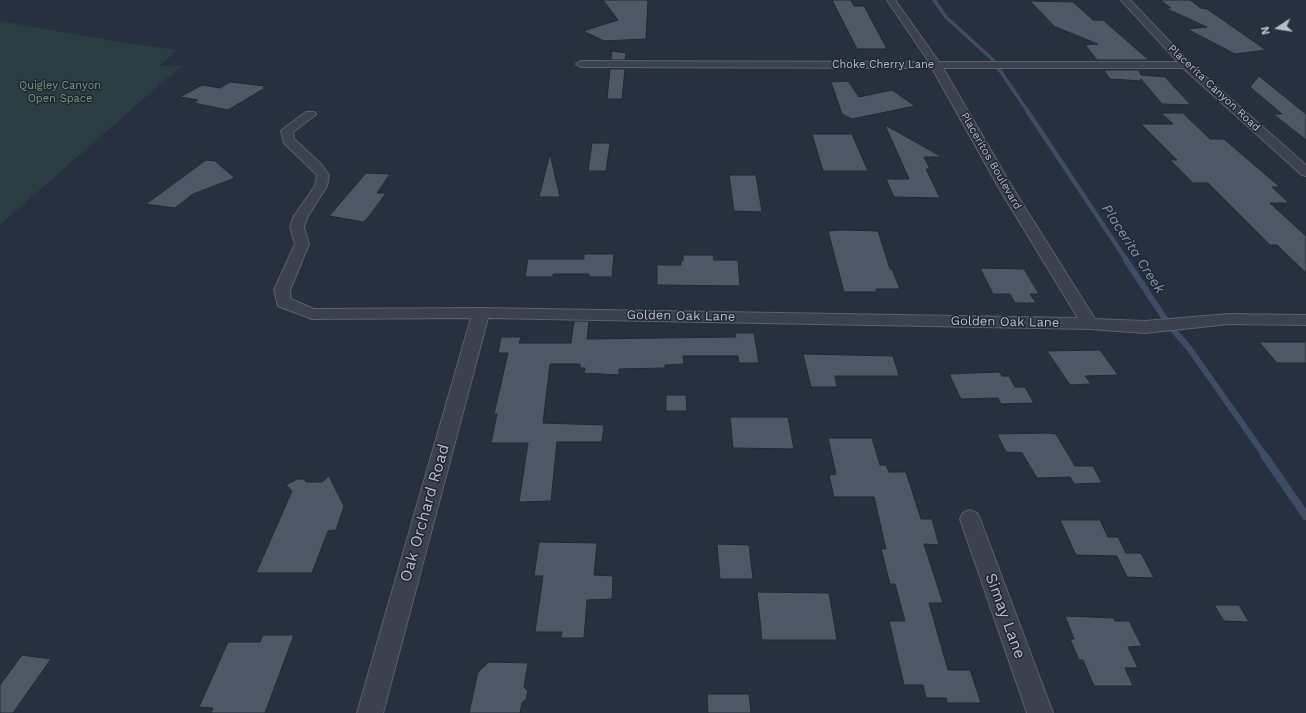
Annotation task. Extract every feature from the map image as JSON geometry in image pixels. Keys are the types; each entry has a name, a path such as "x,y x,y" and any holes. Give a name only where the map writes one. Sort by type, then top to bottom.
{"street":[{"name":"Placeritos Boulevard","path":"891,0 936,65 1007,190 1090,324"},
{"name":"Placerita Canyon Road","path":"1125,0 1186,65 1306,172"},
{"name":"Choke Cherry Lane","path":"581,64 1186,65"},
{"name":"Golden Oak Lane","path":"310,114 287,131 288,140 317,167 323,175 321,186 301,216 297,227 302,244 282,290 284,302 312,314 481,313 1090,324 1145,327 1229,319 1306,320"},
{"name":"Oak Orchard Road","path":"370,713 481,313"},
{"name":"Simay Lane","path":"970,519 1040,713"}],"green space":[{"name":"Quigley Canyon Open Space","path":"0,21 120,42 178,50 159,66 181,66 0,225"}],"building":[{"path":"603,0 648,0 646,39 604,41 583,31 618,20"},
{"path":"832,0 851,0 854,6 864,6 887,49 857,49"},
{"path":"1160,0 1190,0 1201,8 1207,9 1266,50 1235,54 1187,29 1207,27 1165,8 1171,8"},
{"path":"1030,1 1073,2 1093,20 1103,20 1149,60 1097,60 1085,45 1098,44 1053,26"},
{"path":"612,51 626,53 625,60 611,60"},
{"path":"610,69 625,69 622,99 607,99"},
{"path":"1104,70 1139,70 1141,75 1165,77 1191,105 1162,104 1141,79 1142,81 1110,79"},
{"path":"1259,76 1306,114 1306,140 1273,114 1282,114 1250,87"},
{"path":"848,81 859,97 892,90 915,106 852,119 842,114 831,82"},
{"path":"230,82 265,86 263,88 265,88 228,110 194,103 198,100 180,97 202,85 220,88"},
{"path":"1161,113 1183,113 1210,139 1224,139 1280,187 1272,187 1289,203 1270,203 1306,236 1306,273 1277,245 1270,245 1208,183 1193,183 1170,160 1177,160 1141,124 1173,124"},
{"path":"885,125 942,157 924,157 930,169 926,169 940,198 894,197 886,179 909,179"},
{"path":"812,134 852,134 868,171 823,171"},
{"path":"592,143 610,143 606,171 588,171"},
{"path":"550,154 560,197 539,197"},
{"path":"206,160 215,161 235,178 193,194 175,208 146,204"},
{"path":"366,173 390,174 377,193 386,193 364,222 329,216"},
{"path":"729,175 756,175 762,212 734,211"},
{"path":"828,231 878,231 890,269 892,269 900,289 876,289 877,292 844,292"},
{"path":"584,254 614,254 612,277 589,277 589,274 553,274 553,277 525,277 528,259 584,259"},
{"path":"683,255 713,255 714,260 738,260 740,286 657,285 657,265 681,265"},
{"path":"980,268 1024,269 1039,294 1030,294 1036,303 1015,303 1010,294 993,294"},
{"path":"574,321 589,321 587,339 736,337 735,333 754,333 759,363 739,363 738,356 683,356 684,364 665,365 665,368 619,369 619,375 584,373 585,368 580,368 580,364 550,364 543,423 604,425 602,442 557,442 551,501 519,502 528,443 491,443 497,414 494,414 508,353 498,353 501,337 521,337 519,343 571,343"},
{"path":"1259,342 1306,342 1306,363 1277,363"},
{"path":"1100,350 1118,375 1085,376 1091,384 1070,385 1047,351"},
{"path":"803,354 893,356 899,376 835,376 837,387 811,387"},
{"path":"999,372 1002,376 1009,376 1015,387 1025,387 1034,403 1001,404 998,398 961,399 949,374"},
{"path":"666,395 686,395 687,411 666,411"},
{"path":"730,417 788,417 794,449 733,448"},
{"path":"997,434 1056,434 1075,466 1093,466 1102,483 1074,484 1070,477 1037,478 1022,453 1006,452"},
{"path":"828,438 872,438 880,465 886,465 889,472 906,472 921,519 932,519 939,545 924,544 943,603 929,603 948,670 970,670 981,703 947,703 946,698 926,698 923,685 904,685 889,621 905,621 895,584 890,584 881,549 886,549 874,497 834,497 829,475 836,474"},
{"path":"329,476 344,506 336,530 328,531 312,573 256,573 292,491 286,485 297,479 304,479 306,482 322,482"},
{"path":"1060,520 1100,520 1108,537 1118,537 1126,553 1141,553 1154,578 1127,577 1117,556 1076,555"},
{"path":"539,542 597,543 594,575 613,576 612,599 587,600 584,638 561,638 562,632 535,632 543,576 534,576"},
{"path":"717,544 749,545 753,579 720,579"},
{"path":"757,592 829,593 837,640 762,640"},
{"path":"1214,605 1239,605 1249,622 1224,621"},
{"path":"1065,616 1114,618 1115,621 1129,621 1142,646 1128,647 1138,668 1125,668 1133,686 1094,686 1083,660 1079,660 1070,639 1074,639"},
{"path":"263,635 294,635 265,713 211,713 213,708 199,707 228,642 260,642"},
{"path":"22,655 51,659 13,713 0,713 0,685"},
{"path":"489,662 528,663 524,687 528,691 526,699 522,703 520,713 469,713 478,672"},
{"path":"707,694 749,694 751,713 708,713"}],"waterway":[{"name":"Placerita Creek","path":"934,0 946,17 992,59 1029,113"},
{"name":"Placerita Creek","path":"1028,112 1127,261"},
{"name":"Placerita Creek","path":"1126,260 1169,325 1189,348 1265,456"},
{"name":"Placerita Creek","path":"1264,455 1306,516"}]}
